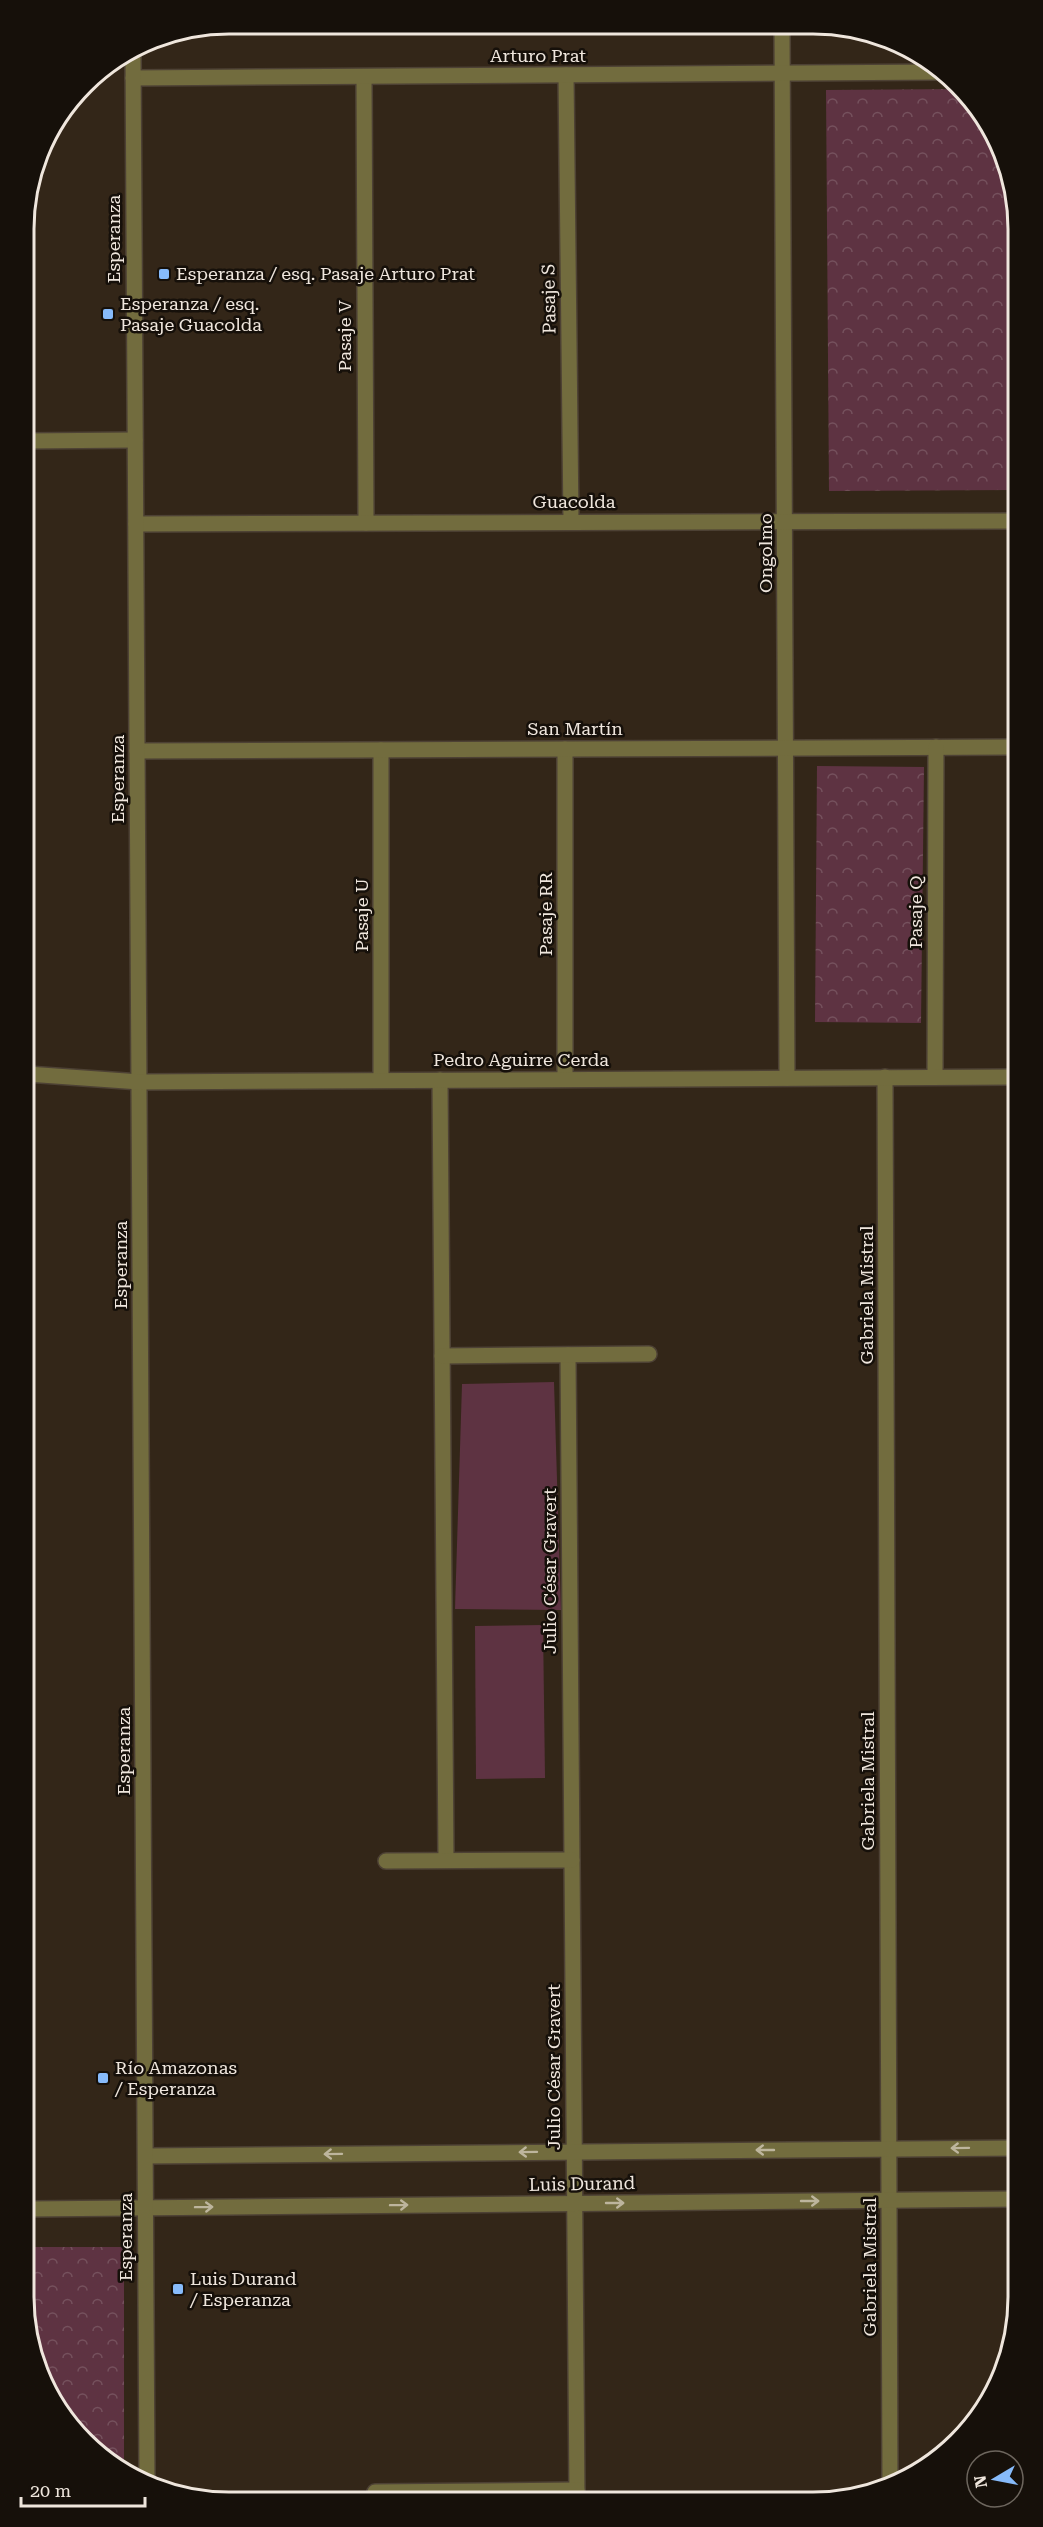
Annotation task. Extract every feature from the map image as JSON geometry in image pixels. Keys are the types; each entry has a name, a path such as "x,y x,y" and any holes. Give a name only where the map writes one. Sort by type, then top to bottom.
{"street":[{"name":"Ongolmo","path":"783,34 787,1078"},
{"name":"Esperanza","path":"133,60 147,2474"},
{"name":"Arturo Prat","path":"133,78 928,72"},
{"name":"Pasaje S","path":"566,75 571,522"},
{"name":"Pasaje V","path":"364,76 366,523"},
{"path":"35,441 135,440"},
{"name":"Guacolda","path":"136,524 1008,521"},
{"name":"Pasaje Q","path":"935,1077 936,747"},
{"name":"San Martín","path":"137,751 1008,747"},
{"name":"Pasaje RR","path":"565,749 565,1079"},
{"name":"Pasaje U","path":"381,750 381,1080"},
{"name":"Pedro Aguirre Cerda","path":"35,1075 140,1082 1008,1077"},
{"name":"Gabriela Mistral","path":"885,1077 890,2477"},
{"path":"440,1080 446,1860"},
{"path":"442,1356 649,1354"},
{"name":"Julio César Gravert","path":"568,1355 577,2493"},
{"path":"386,1861 572,1860"},
{"name":"Luis Durand","path":"146,2156 1008,2148"},
{"name":"Luis Durand","path":"34,2209 1008,2199"},
{"name":"Julio César Gravert","path":"375,2492 399,2493"}],"green space":[{"path":"948,89 968,111 994,155 1007,204 1008,490 829,491 826,90"},
{"path":"817,766 924,767 921,1023 815,1022"},
{"path":"554,1382 561,1610 455,1609 462,1384"},
{"path":"543,1625 545,1778 476,1779 475,1626"},
{"path":"34,2247 124,2247 124,2462 83,2426 61,2395 49,2372 41,2348 34,2298"}],"place":[{"name":"Esperanza / esq. Pasaje Arturo Prat","path":"164,274"},
{"name":"Esperanza / esq. Pasaje Guacolda","path":"108,314"},
{"name":"Río Amazonas / Esperanza","path":"103,2078"},
{"name":"Luis Durand / Esperanza","path":"178,2289"}]}
